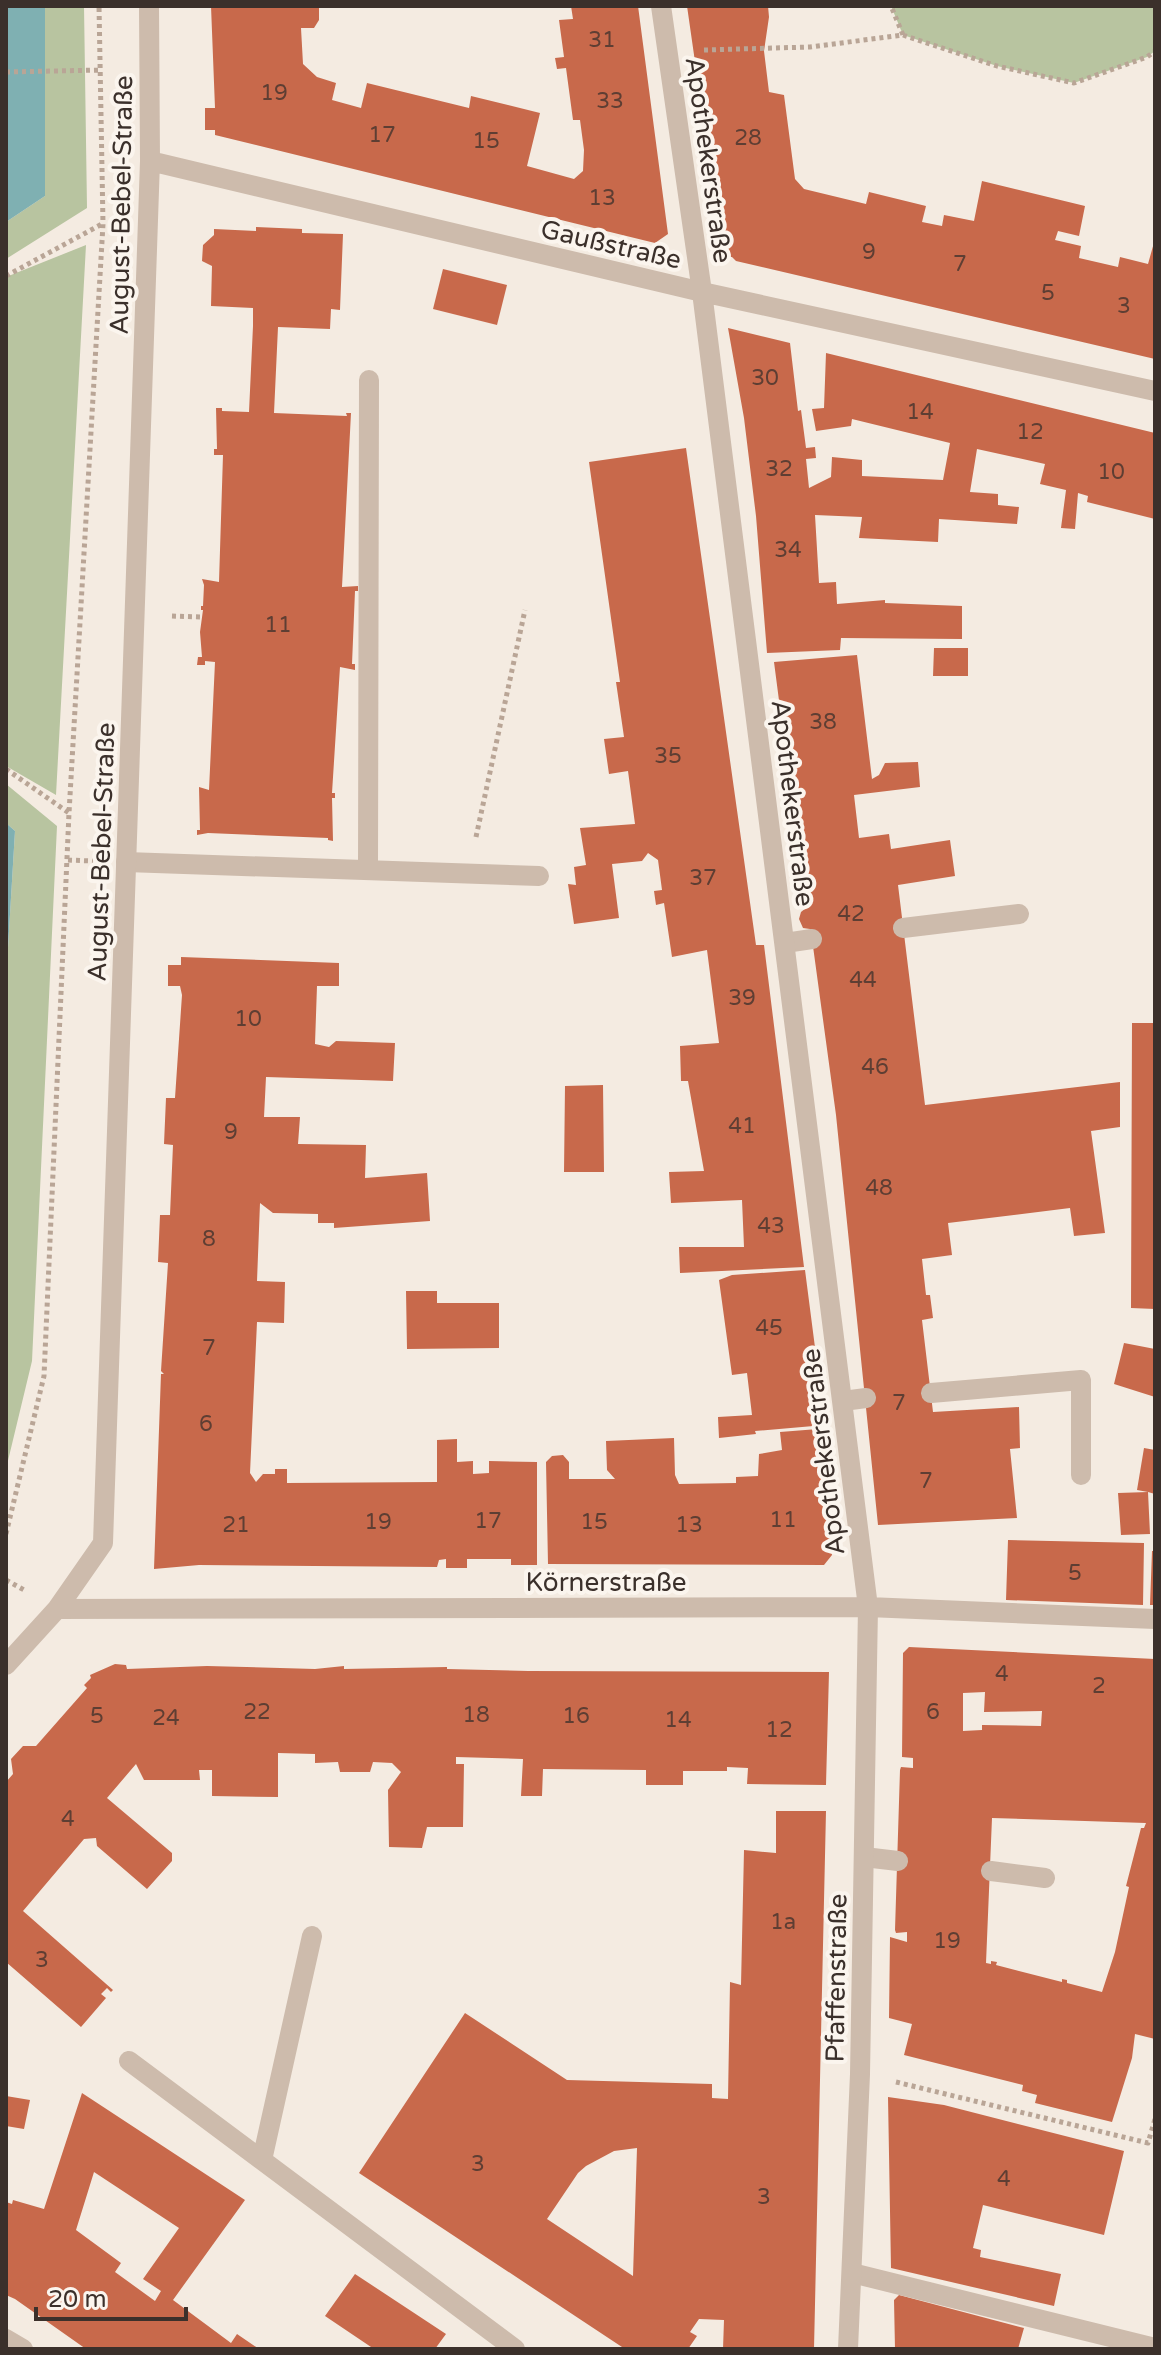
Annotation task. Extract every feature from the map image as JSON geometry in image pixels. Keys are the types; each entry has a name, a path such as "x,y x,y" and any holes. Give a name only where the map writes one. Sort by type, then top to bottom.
{"street":[{"name":"August-Bebel-Straße","path":"6,1665 57,1609 103,1543 150,161 149,6"},
{"name":"Apothekerstraße","path":"661,6 702,292 868,1607"},
{"name":"Gaußstraße","path":"150,161 702,292 1155,391"},
{"path":"368,870 369,380"},
{"path":"126,862 539,876"},
{"path":"903,928 1019,914"},
{"path":"785,943 812,939"},
{"path":"931,1393 1081,1380 1081,1475"},
{"path":"843,1401 866,1398"},
{"name":"Körnerstraße","path":"57,1609 868,1607 1155,1619"},
{"name":"Pfaffenstraße","path":"848,2349 860,2074 868,1607"},
{"path":"864,1857 898,1861"},
{"path":"991,1871 1045,1878"},
{"path":"262,2160 312,1936"},
{"path":"129,2061 515,2349"},
{"path":"852,2273 1155,2348"},
{"path":"6,2339 23,2349"}],"path":[{"path":"6,1534 44,1376 69,813 103,224 99,6"},
{"path":"891,6 903,35"},
{"path":"668,51 810,47 903,35 997,66 1074,83 1147,57 1155,51"},
{"path":"6,72 100,70"},
{"path":"6,276 103,224"},
{"path":"468,873 525,610"},
{"path":"174,616 203,617"},
{"path":"6,769 69,813"},
{"path":"860,2074 1148,2143 1155,2119"}],"green space":[{"path":"45,6 84,6 87,208 6,259 6,222 45,196"},
{"path":"891,6 1155,6 1155,51 1147,57 1074,83 997,66 903,35"},
{"path":"86,245 56,795 6,766 6,277"},
{"path":"6,784 57,826 32,1361 6,1469 6,981 15,831 6,823"}],"water":[{"path":"6,6 45,6 45,196 6,222"},
{"path":"6,823 15,831 6,981"}],"building":[{"path":"211,6 319,6 319,20 314,28 301,28 303,64 317,77 336,83 332,100 361,108 367,83 469,108 471,96 540,113 527,166 574,179 583,171 584,150 580,120 573,120 566,68 557,69 555,58 564,57 559,20 573,19 571,6 638,6 668,234 655,243 215,135 215,130 205,130 205,108 215,108"},
{"path":"687,6 768,6 764,51 769,92 784,95 795,179 804,189 866,204 869,192 926,206 922,222 942,226 944,215 974,221 982,181 1085,206 1079,236 1058,231 1055,240 1081,246 1079,258 1118,267 1120,257 1148,264 1155,239 1155,359 723,257"},
{"path":"256,227 343,234 340,310 331,309 330,329 278,327 274,413 347,416 346,413 351,413 342,587 358,586 358,591 355,591 352,664 355,664 355,670 340,667 332,793 335,793 335,798 332,798 333,841 328,838 197,835 197,830 200,830 199,787 209,790 215,662 205,661 205,665 197,665 198,657 202,657 202,579 219,582 223,455 214,455 214,449 217,449 216,408 249,412 253,326 253,308 211,306 212,266 202,261 203,245 214,235 214,229 256,231"},
{"path":"443,269 507,285 497,325 433,309"},
{"path":"728,328 790,343 806,448 815,447 816,458 806,459 809,488 831,477 832,457 862,460 862,476 943,480 950,443 852,419 851,426 816,431 812,409 824,408 826,353 1155,433 1155,519 1087,502 1088,496 1078,493 1075,529 1061,528 1066,490 1040,484 1045,464 977,449 970,492 998,494 998,505 1019,507 1017,524 939,519 938,542 859,538 862,517 815,515 819,583 836,582 837,604 885,600 885,603 962,606 962,639 841,638 840,650 767,653 756,516 744,418"},
{"path":"686,448 756,945 764,945 804,1267 680,1273 679,1247 744,1247 742,1200 671,1203 669,1172 704,1171 688,1081 681,1081 680,1046 719,1043 707,950 672,957 664,903 656,905 654,891 662,890 658,860 648,853 642,861 612,864 619,918 574,924 568,884 576,885 574,867 586,865 580,828 635,824 628,771 609,774 604,739 624,737 616,682 620,682 589,462"},
{"path":"934,648 968,648 968,676 933,676"},
{"path":"857,655 872,779 879,775 885,763 918,762 920,787 854,795 859,838 889,834 891,849 950,840 955,876 898,885 925,1105 1120,1082 1120,1127 1091,1131 1105,1233 1074,1236 1070,1208 948,1223 952,1255 922,1259 926,1295 930,1295 933,1318 922,1320 933,1412 1019,1407 1020,1448 1010,1449 1017,1518 878,1525 836,1115 812,939 810,929 803,928 799,919 806,908 774,662"},
{"path":"181,957 339,963 339,986 317,986 315,1044 329,1047 336,1041 395,1043 393,1081 266,1077 264,1117 300,1117 298,1144 366,1145 365,1178 427,1173 430,1221 334,1228 334,1223 318,1223 318,1214 273,1213 260,1203 257,1281 285,1282 284,1323 257,1322 250,1473 256,1482 263,1474 275,1474 275,1469 287,1469 287,1483 437,1482 437,1440 457,1439 457,1462 473,1461 473,1474 489,1473 489,1461 537,1462 537,1565 511,1565 511,1559 467,1559 467,1568 446,1568 446,1559 439,1560 437,1567 199,1565 154,1569 168,1263 158,1262 160,1215 170,1215 173,1145 164,1144 166,1098 175,1098 182,995 180,986 168,986 168,965 181,965"},
{"path":"1132,1023 1155,1023 1155,1309 1131,1308"},
{"path":"603,1085 604,1172 564,1172 565,1086"},
{"path":"805,1270 825,1425 755,1431 756,1434 719,1438 718,1417 752,1415 747,1373 732,1375 719,1280 732,1275"},
{"path":"406,1291 437,1291 437,1303 499,1303 499,1348 407,1349"},
{"path":"1124,1343 1155,1349 1155,1397 1114,1384"},
{"path":"818,1429 832,1555 824,1565 548,1564 546,1462 552,1456 563,1455 569,1462 569,1479 615,1479 607,1470 606,1441 674,1438 675,1475 679,1484 736,1483 736,1477 758,1476 759,1454 782,1450 780,1432"},
{"path":"1144,1448 1155,1450 1155,1494 1137,1490"},
{"path":"1148,1492 1150,1534 1121,1535 1118,1493"},
{"path":"1008,1540 1144,1543 1143,1605 1006,1600"},
{"path":"1152,1551 1155,1551 1155,1605 1150,1605"},
{"path":"909,1647 1155,1659 1155,2039 1135,2034 1132,2058 1112,2122 1035,2103 1037,2095 1022,2091 1023,2085 904,2055 912,2024 889,2018 890,1937 907,1942 907,1932 896,1933 895,1930 900,1770 901,1767 913,1768 913,1758 902,1757 903,1653","holes":["985,1692 984,1712 1042,1711 1041,1726 982,1725 982,1730 963,1731 963,1693","992,1818 1146,1823 1141,1828 1126,1886 1129,1887 1115,1952 1102,1992 1067,1983 1067,1980 1062,1979 1062,1982 996,1965 997,1962 986,1963"]},
{"path":"115,1664 126,1665 127,1669 207,1666 315,1669 344,1666 344,1669 447,1667 528,1671 829,1672 826,1785 747,1784 748,1768 683,1771 683,1785 646,1785 646,1770 543,1769 542,1796 521,1796 523,1759 456,1757 456,1764 464,1764 463,1827 427,1827 422,1848 389,1847 388,1790 401,1772 392,1763 373,1762 370,1772 340,1772 338,1762 315,1763 315,1754 278,1753 278,1797 212,1796 212,1770 199,1770 200,1780 144,1780 136,1764 107,1798 172,1853 172,1861 147,1889 97,1846 96,1838 84,1839 23,1911 113,1990 111,1992 107,1988 101,1994 106,1998 81,2027 6,1962 6,1782 13,1774 11,1759 23,1746 36,1746 87,1688 84,1685 91,1678 90,1675"},
{"path":"776,1811 826,1811 814,2349 723,2349 724,2320 699,2319 690,2332 697,2336 688,2349 625,2349 359,2173 465,2013 567,2080 712,2084 712,2098 728,2099 730,1982 741,1985 744,1850 776,1853","holes":["637,2148 633,2276 547,2219 586,2166 614,2151"]},
{"path":"82,2093 245,2200 173,2300 231,2343 237,2334 259,2349 86,2349 6,2295 6,2202 12,2204 13,2200 44,2209","holes":["94,2172 179,2228 143,2279 161,2291 155,2301 115,2272 121,2263 76,2230"]},
{"path":"6,2096 30,2100 24,2129 6,2126"},
{"path":"888,2097 944,2105 1124,2151 1104,2235 983,2205 973,2248 981,2250 980,2257 1061,2274 1054,2306 891,2268"},
{"path":"355,2274 446,2334 435,2349 374,2349 325,2316"},
{"path":"899,2295 1024,2328 1018,2349 895,2349 894,2300"}]}
